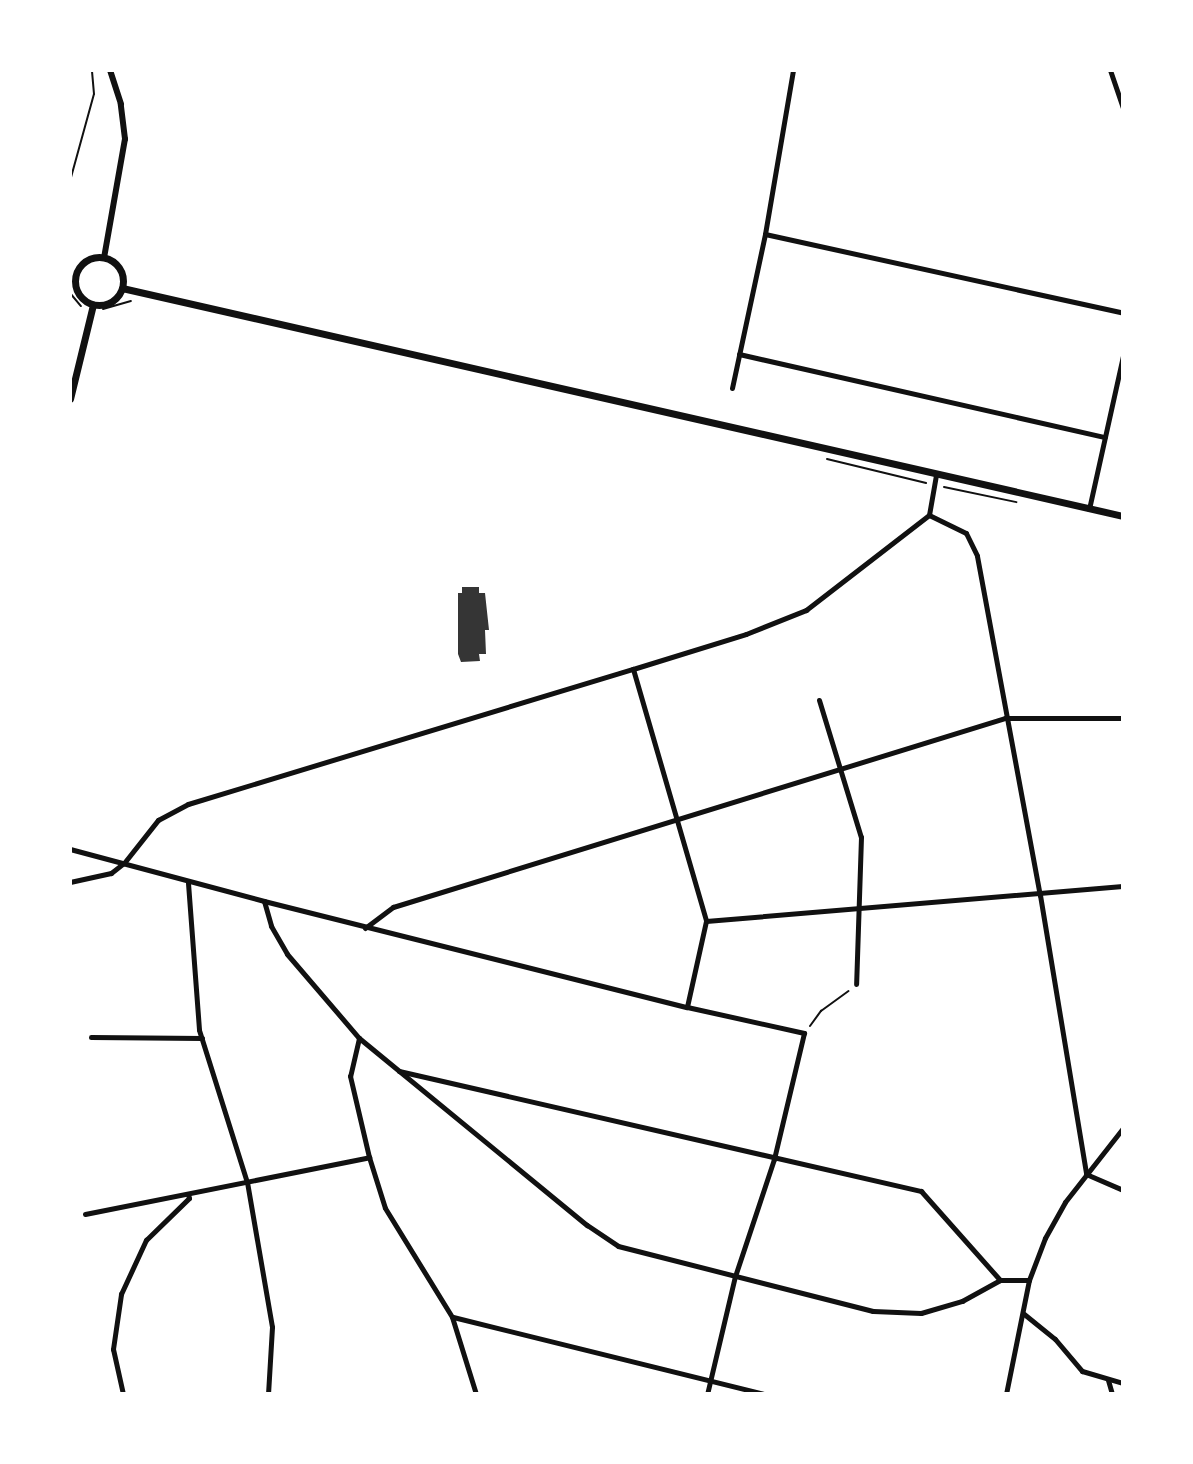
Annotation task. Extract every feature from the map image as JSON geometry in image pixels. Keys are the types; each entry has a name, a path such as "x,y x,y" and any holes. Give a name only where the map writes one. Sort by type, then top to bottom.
{"main road":[{"path":"104,258 119,269 122,288 111,302 93,305 78,294 73,275 89,259 104,258"},
{"path":"122,288 1123,516"},
{"path":"70,399 93,305"}],"street":[{"path":"104,258 125,139 121,104 110,70"},
{"path":"732,388 765,234 793,70"},
{"path":"1110,70 1123,108"},
{"path":"765,234 1123,313"},
{"path":"739,354 1105,437"},
{"path":"1089,509 1123,356"},
{"path":"70,882 111,873 124,863 158,820 188,804 746,634 806,610 929,515 936,475"},
{"path":"929,515 966,533 977,556 1040,895 1086,1174"},
{"path":"633,669 706,921 687,1007"},
{"path":"819,700 861,837 856,984"},
{"path":"365,928 393,907 1005,718 1123,718"},
{"path":"70,849 365,928 804,1033 774,1159 735,1276 707,1394"},
{"path":"188,883 202,1038 247,1182 272,1327 268,1394"},
{"path":"706,921 1123,886"},
{"path":"264,901 271,926 287,954 359,1038 587,1225 618,1246 873,1311 921,1313 962,1301 1000,1280 1029,1280"},
{"path":"91,1037 128,1040 202,1038"},
{"path":"359,1038 350,1076 385,1208 452,1317 476,1394"},
{"path":"398,1071 921,1191 1000,1280"},
{"path":"1006,1394 1029,1280 1045,1238 1086,1174 1123,1128"},
{"path":"85,1214 369,1157"},
{"path":"1086,1174 1123,1190"},
{"path":"123,1394 113,1349 121,1294 146,1240 189,1198 188,1194"},
{"path":"1024,1314 1055,1339 1082,1371 1123,1383"},
{"path":"452,1317 764,1394"},
{"path":"1108,1380 1112,1394"}],"path":[{"path":"70,181 94,94 92,70"},
{"path":"804,1033 821,1011 843,998 856,984"}],"building":[{"path":"462,587 479,587 479,593 485,593 489,630 485,630 486,654 479,654 480,661 461,662 458,654 458,593 462,593"}]}
